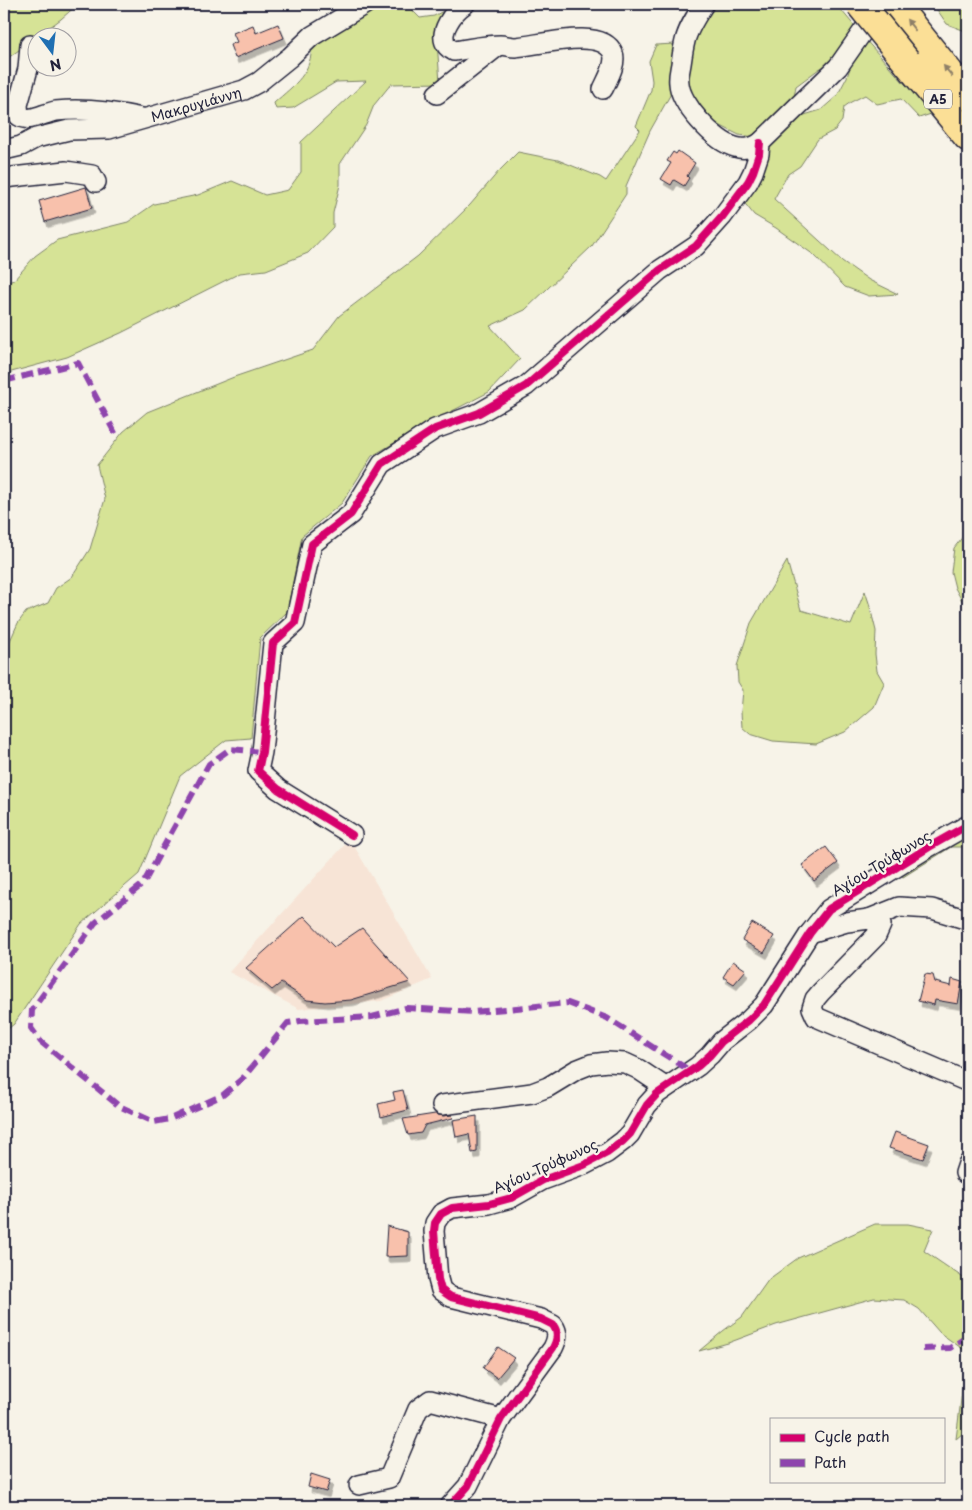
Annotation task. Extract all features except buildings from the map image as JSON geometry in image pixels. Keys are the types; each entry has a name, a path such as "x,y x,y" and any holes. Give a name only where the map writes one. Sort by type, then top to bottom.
{"highway":[{"name":"Α5","path":"860,4 968,96"},
{"name":"Α5","path":"894,4 918,54 968,137"}],"street":[{"name":"Μακρυγιάννη","path":"4,150 21,146 36,138 69,130 109,129 244,90 259,82 312,36 365,4"},
{"path":"465,4 461,6 447,24 443,36 447,46 454,51 499,45 514,47 582,39 598,42 609,46 614,60 603,90"},
{"path":"704,4 685,40 678,82 680,93 687,106 723,142 729,146 743,148 750,148 760,143 838,67 882,4"},
{"path":"436,94 499,45"},
{"path":"28,69 18,105 19,116 30,119 54,112 73,110 96,111 145,119"},
{"path":"352,834 278,790 258,771 262,752 273,643 295,623 312,544 351,514 382,464 435,429 479,413 526,386 660,270 701,241 748,182 759,154 760,143"},
{"path":"4,178 66,171 92,175 96,182"},
{"name":"Αγίου Τρύφωνος","path":"450,1506 468,1486 501,1419 553,1348 556,1341 556,1330 553,1325 541,1319 452,1297 444,1292 439,1286 438,1279 434,1239 436,1220 448,1209 489,1204 511,1198 543,1180 600,1157 626,1139 656,1094 698,1066 722,1041 758,1012 810,933 830,909 968,825"},
{"path":"810,933 847,922 869,919 899,907 932,910 968,920"},
{"path":"869,919 881,925 876,936 821,992 813,1004 814,1014 820,1020 960,1077 968,1082"},
{"path":"442,1105 532,1093 548,1087 576,1070 591,1064 607,1062 625,1063 666,1087"},
{"path":"359,1484 389,1478 418,1408 430,1400 501,1419"}],"shaded area":[{"path":"350,839 432,979 381,1001 299,1009 229,972"}],"green space":[{"path":"10,4 78,4 49,28 28,28 28,43 4,61 4,6"},
{"path":"376,4 411,4 413,11 420,18 434,16 452,6 437,41 440,83 391,84 374,105 366,125 340,164 340,185 333,213 333,227 308,253 266,270 240,273 121,333 67,357 4,374 4,283 14,280 35,256 57,240 128,222 154,204 198,195 232,181 265,195 288,190 301,172 301,142 366,81 336,82 293,108 276,109 274,103 306,71 312,43"},
{"path":"703,4 836,4 857,29 833,62 819,69 796,86 794,98 755,137 739,135 709,120 673,90 650,131 626,186 626,194 592,246 525,310 490,326 520,359 489,392 425,425 372,456 342,503 302,536 287,612 260,638 251,738 226,740 180,776 139,874 81,924 14,1024 4,1032 4,654 18,623 26,612 48,603 56,588 72,577 90,549 105,499 97,465 123,432 147,412 234,377 313,350 339,316 418,256 470,205 518,152 558,160 606,181 640,130 636,126 651,90 652,81 649,61 656,45 675,44"},
{"path":"929,4 968,4 968,32 947,24 938,11"},
{"path":"863,37 934,113 919,118 901,99 877,104 865,95 851,102 844,107 842,121 835,130 818,139 800,166 788,174 774,199 842,261 869,280 898,294 869,296 845,287 814,255 754,215 743,201 767,146 801,116 821,110 837,96"},
{"path":"968,530 968,618 965,606 955,588 951,572 954,548"},
{"path":"787,561 801,610 851,625 865,591 876,631 875,654 877,671 884,683 874,707 845,732 816,744 773,741 750,734 742,727 743,690 738,682 737,666 751,623"},
{"path":"968,829 968,847 951,847 903,877 895,871"},
{"path":"875,1224 908,1224 933,1229 924,1251 968,1281 968,1429 956,1439 967,1352 940,1333 919,1309 904,1300 874,1298 776,1325 728,1343 699,1351 742,1317 769,1279 798,1258"}],"marked path":[{"path":"4,381 78,363 116,435"},
{"path":"262,752 230,749 209,764 143,884 95,923 32,1010 31,1028 41,1042 119,1106 154,1122 170,1119 223,1095 243,1078 288,1023 372,1017 406,1008 474,1012 568,1003 607,1018 692,1072"},
{"path":"923,1349 950,1348 968,1336"}],"cycle path":[{"path":"352,835 278,789 258,771 262,752 273,643 295,623 312,544 351,514 382,464 435,429 479,413 526,386 660,270 696,246 722,217 748,182 759,154 760,143"},
{"path":"450,1506 468,1486 501,1419 553,1348 557,1334 553,1325 541,1319 451,1297 441,1290 438,1279 434,1231 435,1223 441,1214 452,1208 489,1204 511,1198 543,1180 584,1165 607,1153 630,1134 647,1105 657,1094 698,1066 722,1041 749,1020 764,1005 810,933 829,909 968,825"}]}
